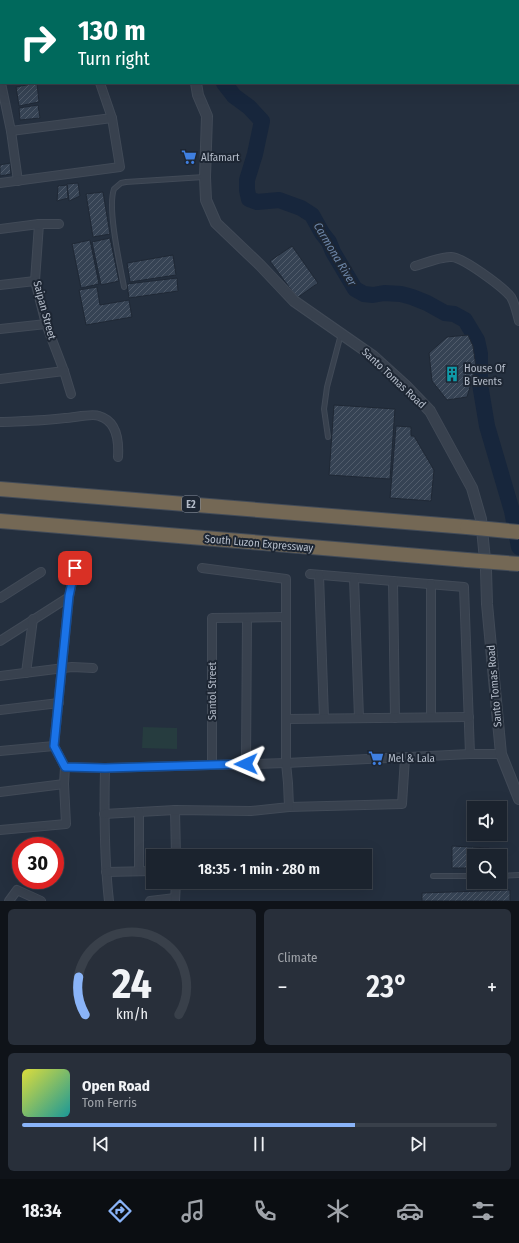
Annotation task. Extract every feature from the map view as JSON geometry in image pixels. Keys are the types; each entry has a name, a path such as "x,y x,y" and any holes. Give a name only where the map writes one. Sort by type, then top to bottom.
{"highway":[{"name":"E2","path":"0,489 519,532"},
{"name":"South Luzon Expressway","path":"0,521 519,564"}],"street":[{"path":"2,84 11,131 18,181"},
{"path":"0,183 120,167 112,118 100,84"},
{"name":"Santo Tomas Road","path":"196,84 198,95 207,116 205,177 206,200 216,223 260,265 294,301 373,356 406,386 430,411 472,488 481,519 486,570 487,604 501,754 519,799"},
{"path":"11,131 112,118"},
{"path":"0,229 39,224 59,224"},
{"name":"Saipan Street","path":"39,224 35,281 46,324 71,394"},
{"path":"415,266 450,257 458,259 493,280 507,293 513,302 519,321"},
{"path":"0,285 35,281"},
{"path":"0,329 46,324"},
{"path":"0,379 64,371"},
{"path":"0,422 63,419 98,415 105,419 115,430 119,445 118,457"},
{"path":"0,830 66,824 64,784 65,767 54,746 69,596 75,568"},
{"path":"202,568 286,578 286,763 289,788 289,807"},
{"path":"0,598 41,572"},
{"path":"310,574 464,587 470,754"},
{"path":"320,575 324,718"},
{"path":"354,578 359,718"},
{"path":"393,581 395,718"},
{"path":"431,584 431,717"},
{"path":"0,641 69,596"},
{"name":"Santol Street","path":"212,765 212,618 246,618"},
{"path":"246,764 246,618 286,618"},
{"path":"26,673 33,619"},
{"path":"0,676 72,667 93,668"},
{"path":"0,710 59,703"},
{"path":"286,719 469,717"},
{"path":"0,751 54,746"},
{"path":"65,767 105,768 286,763 470,754 501,754"},
{"path":"104,814 175,810 251,811 289,807 402,804 405,758"},
{"path":"105,768 104,814 106,872 109,901"},
{"path":"0,792 64,784"},
{"path":"175,810 176,849"},
{"path":"138,871 139,812"},
{"path":"106,872 146,871"},
{"path":"150,901 175,900 176,889"},
{"path":"9,901 17,890 41,901"}],"lane":[{"path":"124,287 113,222 112,205 114,189 121,183 126,182 205,177"},
{"path":"328,437 324,409 327,387 341,334"},
{"path":"433,876 467,876"},
{"path":"507,876 519,876"}],"green space":[{"path":"143,727 177,728 177,749 142,748"}],"building":[{"path":"37,84 39,102 19,106 16,87"},
{"path":"38,105 40,118 20,120 19,108"},
{"path":"10,163 11,174 0,176 0,165"},
{"path":"78,183 80,196 69,201 67,184"},
{"path":"67,185 68,198 57,201 58,186"},
{"path":"103,192 110,234 93,237 86,194"},
{"path":"110,238 119,281 101,285 92,242"},
{"path":"90,240 99,284 81,288 72,244"},
{"path":"292,246 318,283 297,298 270,261"},
{"path":"173,255 176,275 130,282 127,263"},
{"path":"177,278 178,291 129,298 127,284"},
{"path":"97,287 100,305 129,300 132,317 86,325 79,290"},
{"name":"House Of B Events","path":"468,335 473,346 476,367 467,397 447,400 432,381 429,353 447,337"},
{"path":"334,405 395,409 390,479 329,475"},
{"path":"396,426 411,427 411,436 414,436 434,470 431,501 390,498"},
{"path":"452,846 489,848 467,849 467,868 452,868"},
{"path":"510,890 510,901 422,901 422,893"}],"waterway":[{"name":"Carmona River","path":"225,84 234,96 249,107 262,121 255,154 247,180 249,199 257,202 279,200 301,208 312,215 355,289 364,294 401,294 412,297 445,313 454,314 465,320 477,340 480,354 480,384 487,426 512,511 519,547"}],"place":[{"name":"Alfamart","path":"189,157"},
{"name":"House Of B Events","path":"452,374"},
{"name":"Mel & Lala","path":"376,758"}],"route":[{"path":"75,568 69,596 54,746 65,767 105,768 246,764"}]}
